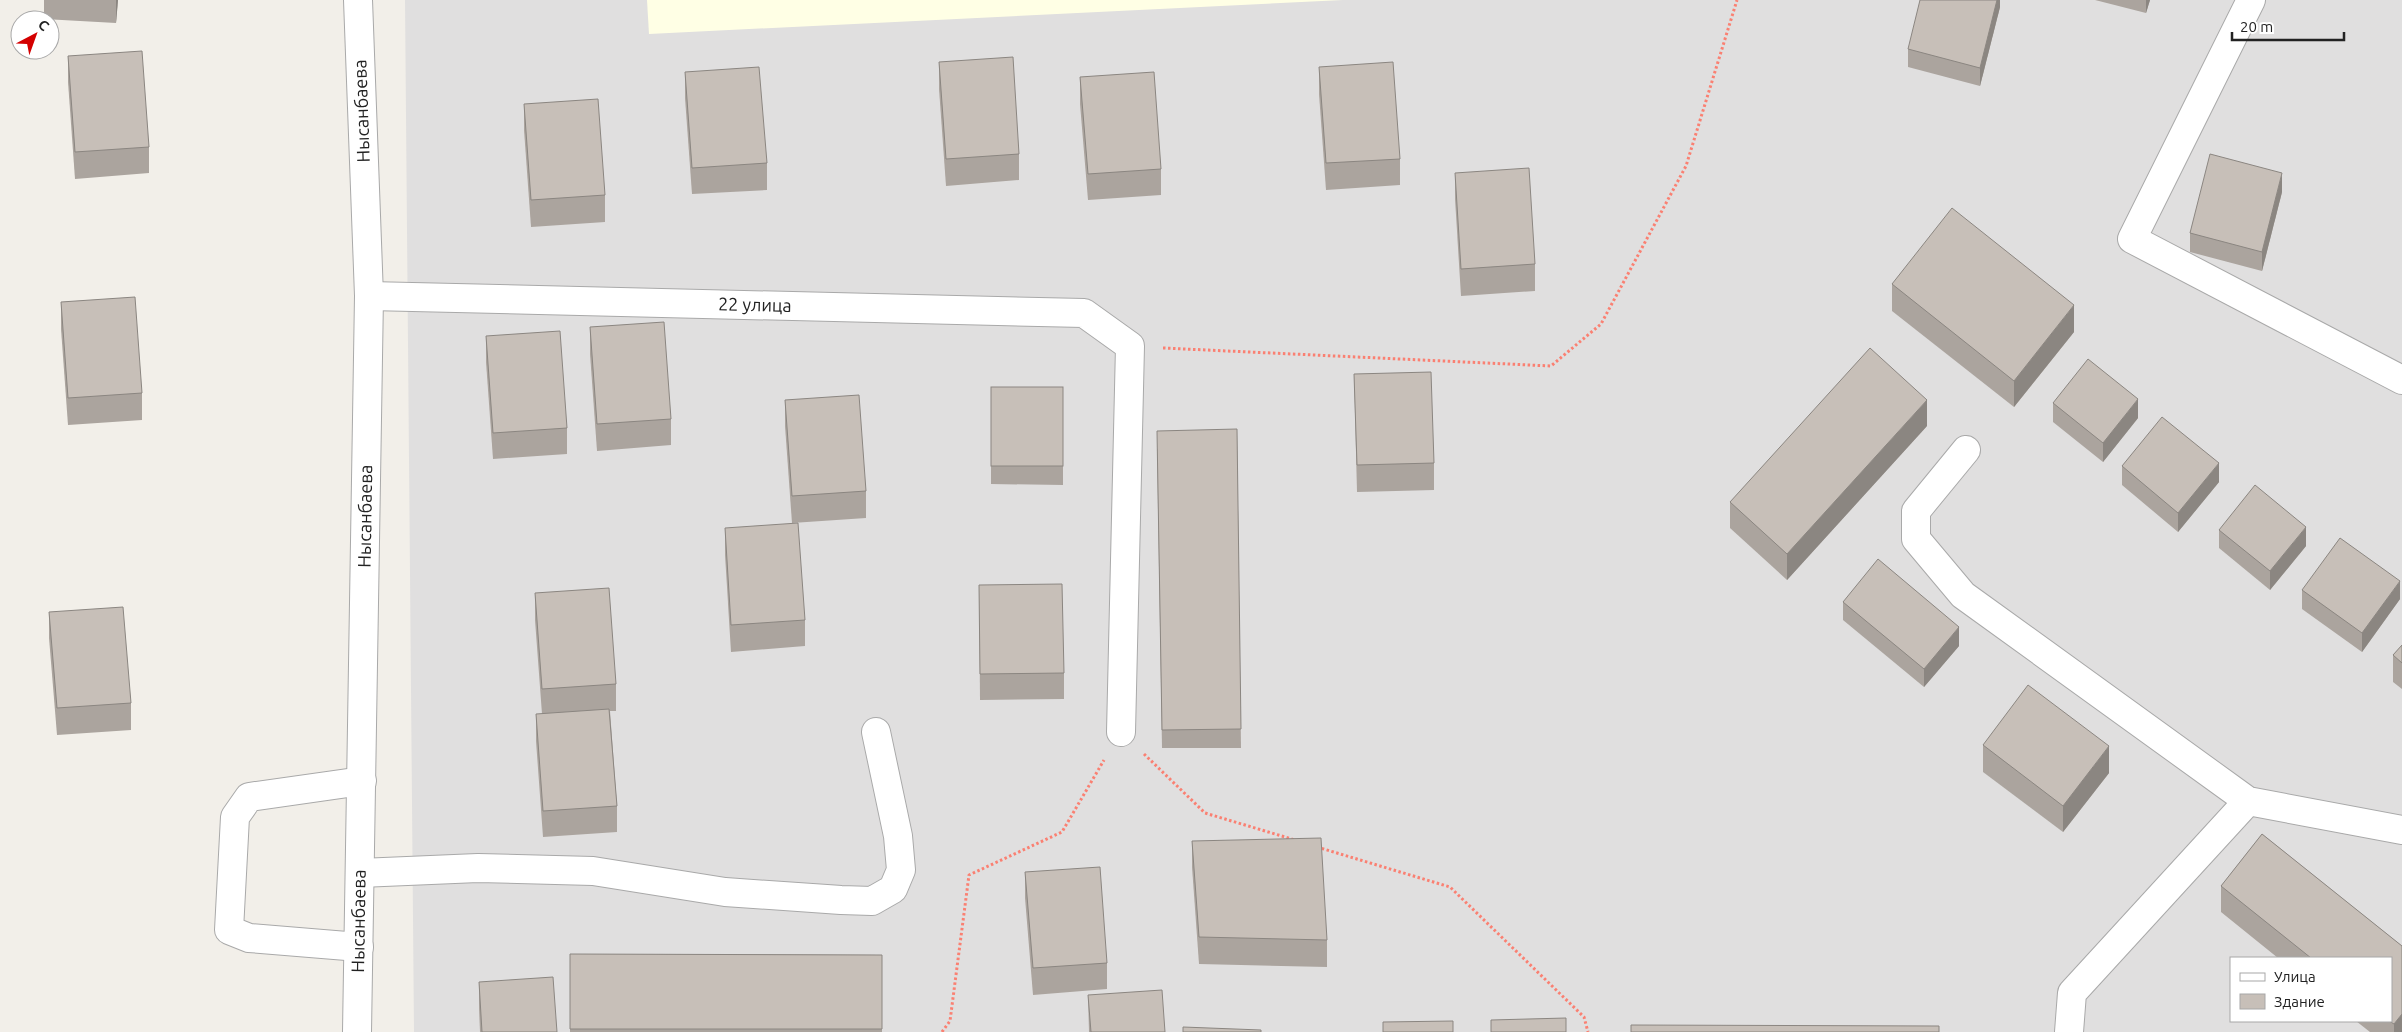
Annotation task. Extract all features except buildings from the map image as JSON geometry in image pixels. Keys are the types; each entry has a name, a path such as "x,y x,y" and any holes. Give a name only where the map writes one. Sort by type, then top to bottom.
{"street":[{"name":"Нысанбаева","path":"357,1032 369,296 358,0"},
{"path":"2251,0 2132,239 2402,380"},
{"name":"22 улица","path":"369,296 1084,313 1130,346"},
{"path":"1121,732 1130,346"},
{"path":"1966,450 1916,511 1916,539 1964,595 2248,801 2402,830"},
{"path":"360,873 478,868 593,871 725,892 841,900 872,900 893,889 901,870 898,836 876,732"},
{"path":"359,947 249,938 229,930 236,817 250,797 362,781"},
{"path":"2069,1032 2072,994 2248,801"}],"path":[{"path":"1130,346 1551,366 1601,324 1686,166 1737,0"},
{"path":"942,1032 950,1021 969,875 1062,832 1121,732 1205,813 1299,841"},
{"path":"1309,844 1450,887 1584,1017 1588,1032"}],"shaded area":[{"path":"405,0 2402,0 2402,1032 414,1032"},
{"path":"647,0 1343,0 649,34"}]}
